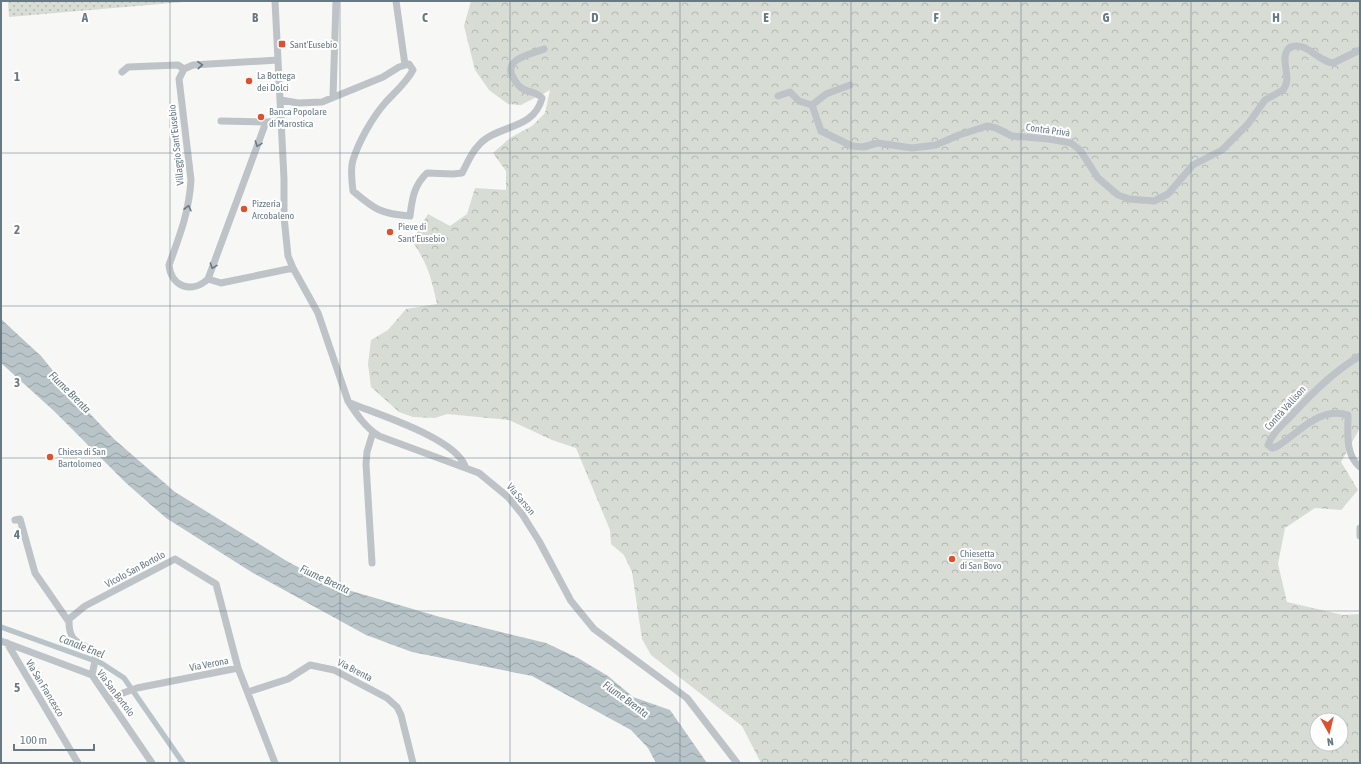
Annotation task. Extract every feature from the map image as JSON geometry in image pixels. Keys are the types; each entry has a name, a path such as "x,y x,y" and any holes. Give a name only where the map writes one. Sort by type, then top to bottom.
{"street":[{"name":"Via Sarson","path":"275,1 281,100 285,238 293,268 318,313 350,403 359,418 373,432 395,442 465,466 479,473 508,497 522,514 571,600 594,629 687,698 737,763"},
{"path":"333,97 336,1"},
{"path":"396,1 405,65"},
{"name":"Contrà Privà","path":"812,104 820,131 857,147 878,143 903,147 929,146 987,126 996,128 1012,136 1049,139 1071,143 1080,150 1098,178 1118,195 1129,199 1154,201 1168,194 1193,165 1222,150 1248,124 1265,100 1284,90 1288,79 1284,57 1290,47 1295,45 1304,47 1324,61 1333,63 1360,50"},
{"path":"281,100 309,104 322,102 383,77 409,64 413,70 410,76 381,108 373,120 352,160 351,175 353,191 371,206 382,212 410,216 413,194 421,179 427,173 453,174 462,172 478,145 493,134 519,124 540,108 542,98 538,93 522,89 511,74 511,65 515,59 544,48"},
{"path":"122,72 128,67 178,65 184,69 193,65 278,60"},
{"name":"Villaggio Sant'Eusebio","path":"184,69 180,79 191,180 189,207 169,265 170,273 180,285 197,287 208,280"},
{"path":"778,96 790,92 799,101 812,104 826,94 850,85"},
{"path":"221,122 281,122"},
{"path":"266,122 208,280 221,283 293,268"},
{"name":"Contrà Vallison","path":"1360,356 1341,368 1313,391 1277,430 1268,445 1272,448 1276,447 1312,420 1327,414 1339,412 1348,415 1350,451 1354,462 1360,467"},
{"path":"350,403 433,437 454,451 463,461 465,466"},
{"path":"372,563 366,464 367,452 373,432"},
{"path":"15,520 20,519 35,573 69,622 68,628 74,639 79,644 93,651 96,656 92,675"},
{"path":"1360,528 1360,536"},
{"name":"Vicolo San Bortolo","path":"69,622 69,619 85,606 175,558 216,584 238,668"},
{"name":"Via San Bortolo","path":"4,642 92,675 110,698 152,763"},
{"name":"Via San Francesco","path":"4,642 78,763"},
{"name":"Via Brenta","path":"248,692 288,679 310,665 334,670 387,698 397,707 401,716 413,763"},
{"name":"Via Verona","path":"110,698 137,688 238,668 275,763"}],"green space":[{"path":"8,1 195,1 9,17"},
{"path":"471,1 1360,1 1360,428 1341,462 1358,490 1341,510 1315,508 1285,528 1278,564 1287,602 1343,615 1360,614 1360,763 761,763 742,726 651,655 642,639 632,572 624,555 611,544 610,530 576,448 552,440 509,420 447,414 435,418 413,417 399,412 371,387 368,364 371,340 388,330 406,309 437,304 428,271 422,257 412,241 428,214 450,226 467,214 475,188 506,190 506,171 493,153 510,138 532,126 545,113 550,90 521,105 508,104 489,90 475,70 464,26"}],"water":[{"name":"Fiume Brenta","path":"1,319 41,356 77,400 114,439 175,492 285,560 331,585 440,617 546,643 578,658 608,676 633,697 670,710 707,763 656,763 648,748 631,730 532,676 412,652 366,635 253,573 166,518 126,483 54,411 1,363"}],"waterway":[{"name":"Canale Enel","path":"1,627 101,663 124,678 183,763"}],"place":[{"name":"Sant'Eusebio","path":"282,44"},
{"name":"La Bottega dei Dolci","path":"249,81"},
{"name":"Banca Popolare di Marostica","path":"261,117"},
{"name":"Pizzeria Arcobaleno","path":"244,209"},
{"name":"Pieve di Sant'Eusebio","path":"390,232"},
{"name":"Chiesa di San Bartolomeo","path":"50,457"},
{"name":"Chiesetta di San Bovo","path":"952,559"}]}
